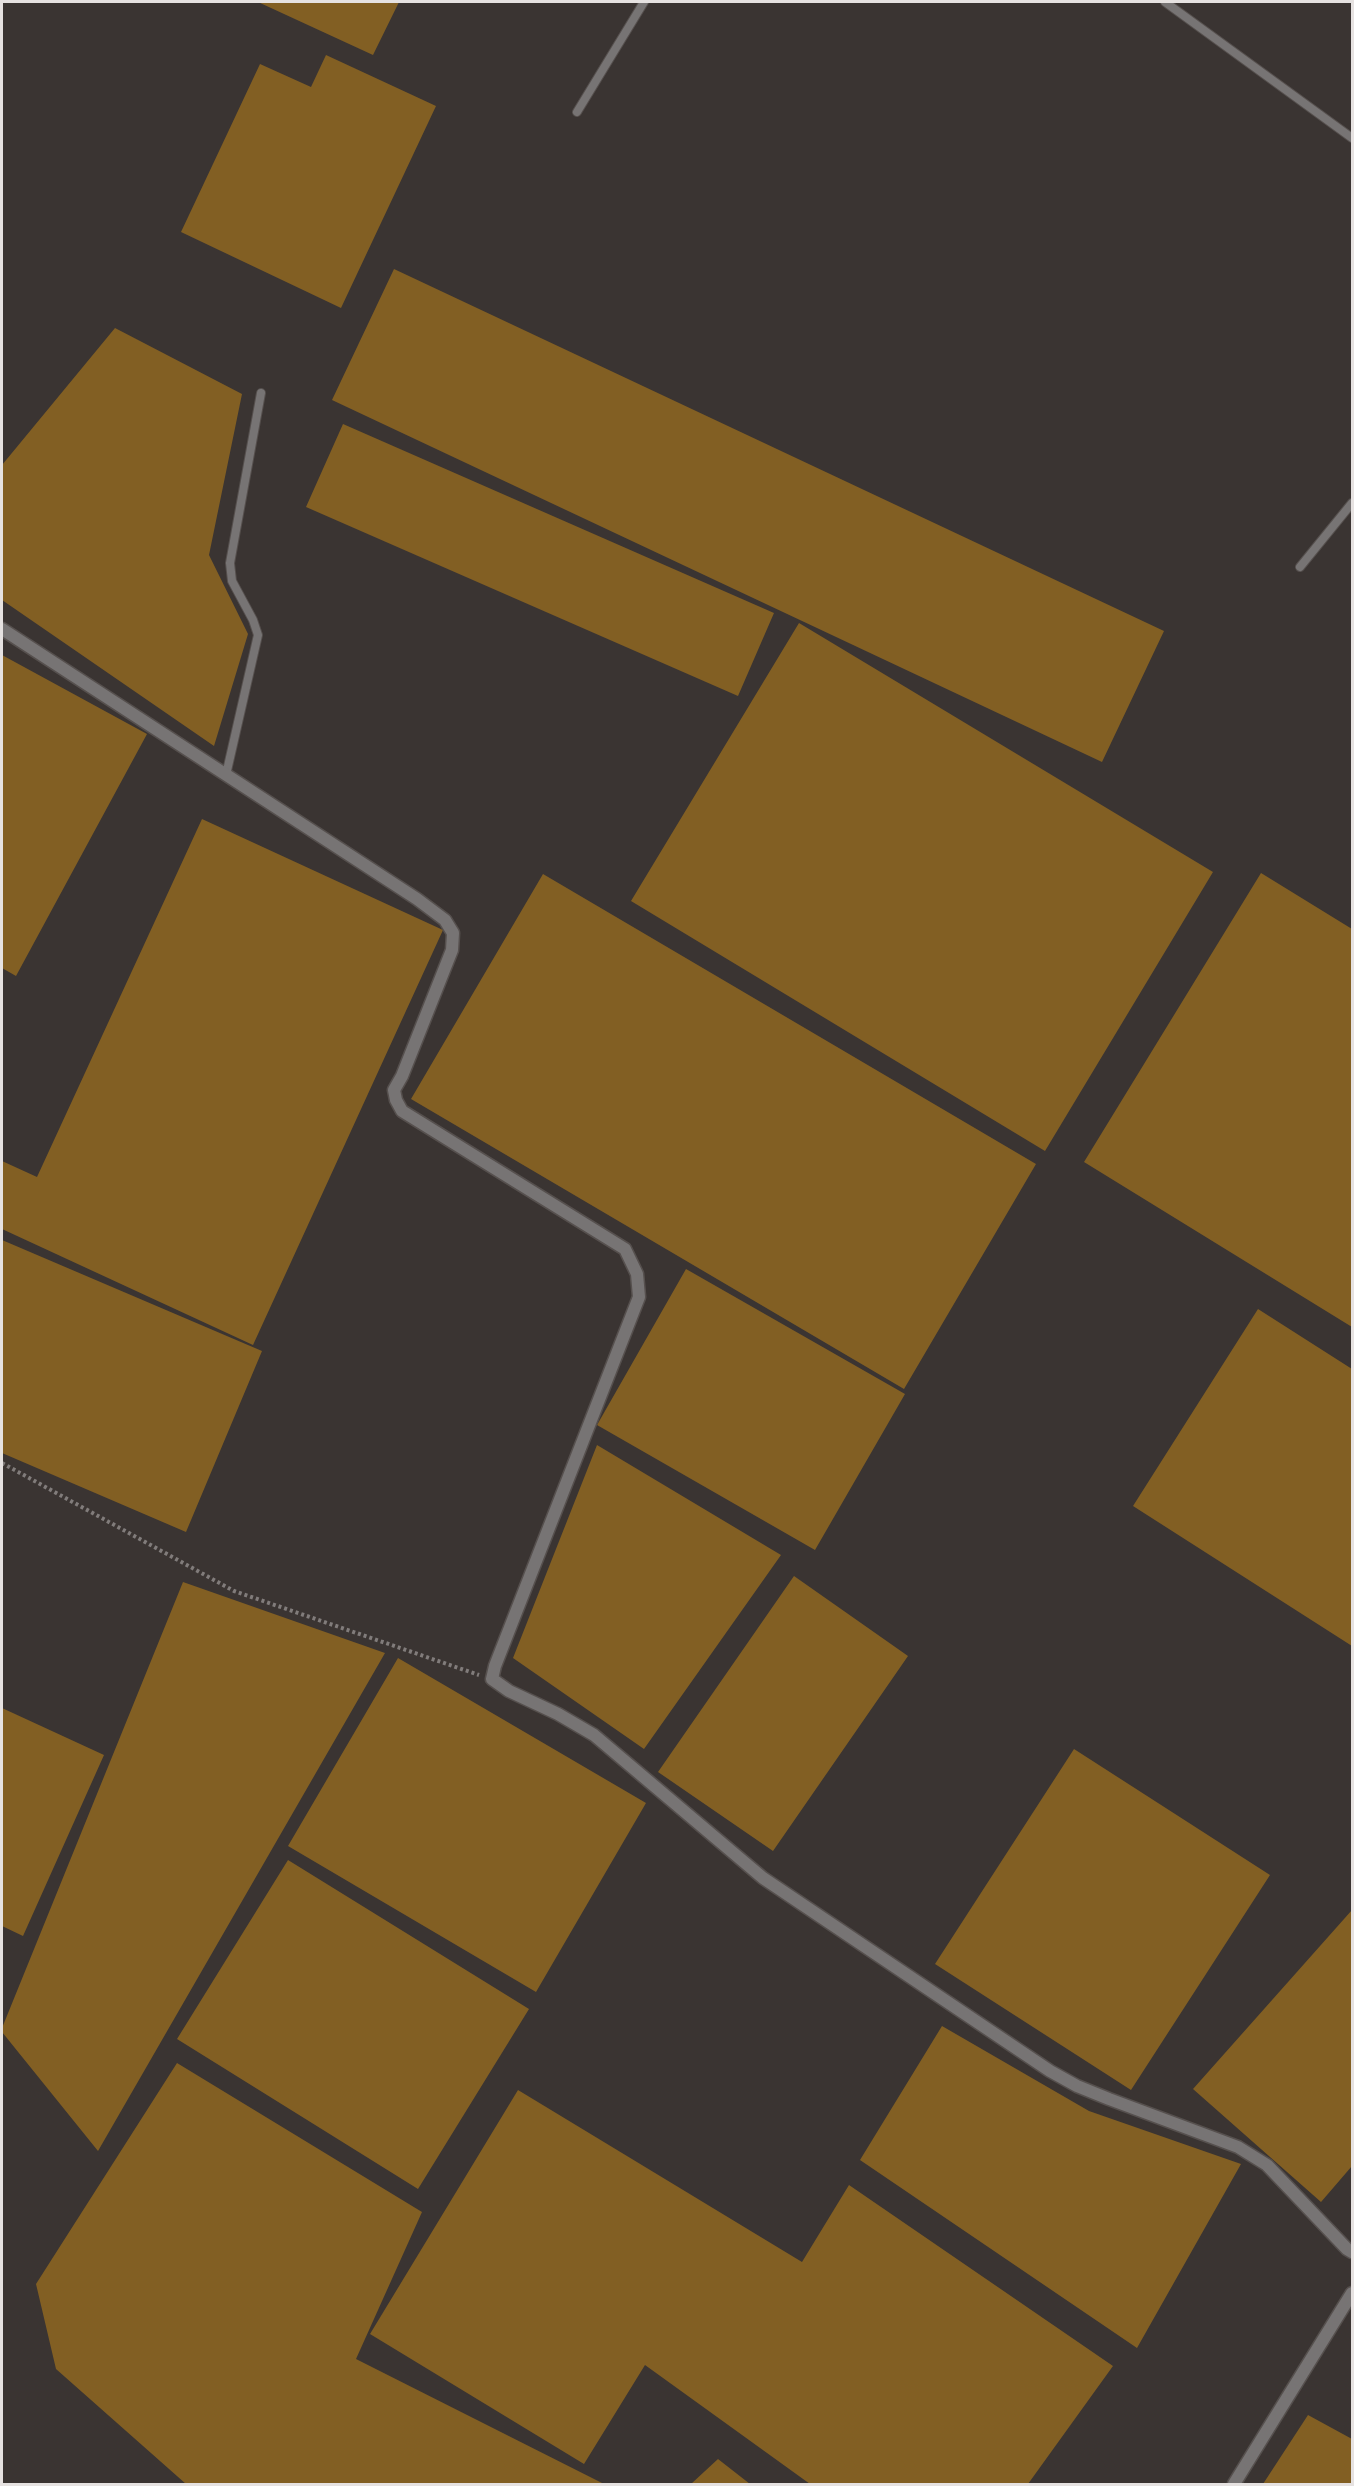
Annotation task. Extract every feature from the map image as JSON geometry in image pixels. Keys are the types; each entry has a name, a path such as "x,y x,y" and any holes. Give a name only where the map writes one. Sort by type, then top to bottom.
{"street":[{"path":"2,629 417,899 445,920 453,933 452,950 402,1076 394,1090 396,1100 402,1111 625,1249 637,1274 639,1297 495,1666 492,1679 509,1691 558,1714 594,1735 763,1878 1050,2071 1098,2095 1238,2147 1267,2165 1347,2249 1353,2252"},
{"path":"1234,2484 1353,2293"}],"lane":[{"path":"577,112 644,2"},
{"path":"1165,2 1353,138"},
{"path":"226,775 258,635 253,620 232,581 230,563 261,393"},
{"path":"1300,567 1353,503"}],"path":[{"path":"2,1463 234,1591 492,1679"}],"shaded area":[{"path":"258,2 399,2 373,55"},
{"path":"326,55 436,106 341,308 181,232 260,64 311,87"},
{"path":"394,269 1164,631 1102,762 332,400"},
{"path":"115,328 242,394 209,555 248,634 214,746 2,600 2,465"},
{"path":"343,424 774,613 738,696 306,507"},
{"path":"799,623 1213,872 1045,1151 631,901"},
{"path":"2,655 147,734 16,976 2,968"},
{"path":"202,819 443,930 253,1345 2,1229 2,1161 37,1177"},
{"path":"1261,873 1352,929 1352,1327 1084,1162"},
{"path":"543,874 1036,1164 904,1389 411,1099"},
{"path":"2,1240 262,1351 186,1532 2,1453"},
{"path":"686,1269 905,1394 815,1550 597,1425"},
{"path":"1258,1309 1352,1369 1352,1646 1133,1506"},
{"path":"597,1445 781,1555 644,1749 513,1658"},
{"path":"794,1576 908,1656 773,1851 658,1772"},
{"path":"183,1582 385,1653 98,2151 2,2032 2,2028"},
{"path":"398,1658 646,1803 536,1992 288,1846"},
{"path":"2,1708 104,1755 23,1936 2,1926"},
{"path":"1074,1749 1270,1875 1131,2090 935,1964"},
{"path":"288,1860 529,2009 418,2189 177,2039"},
{"path":"1352,1910 1352,2166 1321,2202 1193,2089"},
{"path":"942,2026 1089,2111 1241,2164 1137,2348 860,2160"},
{"path":"177,2063 422,2212 356,2359 604,2484 186,2484 56,2369 36,2284"},
{"path":"518,2090 802,2262 849,2185 1113,2366 1028,2484 810,2484 645,2365 584,2464 370,2334"},
{"path":"1308,2415 1352,2439 1352,2484 1263,2484"},
{"path":"718,2459 750,2484 691,2484"}]}
